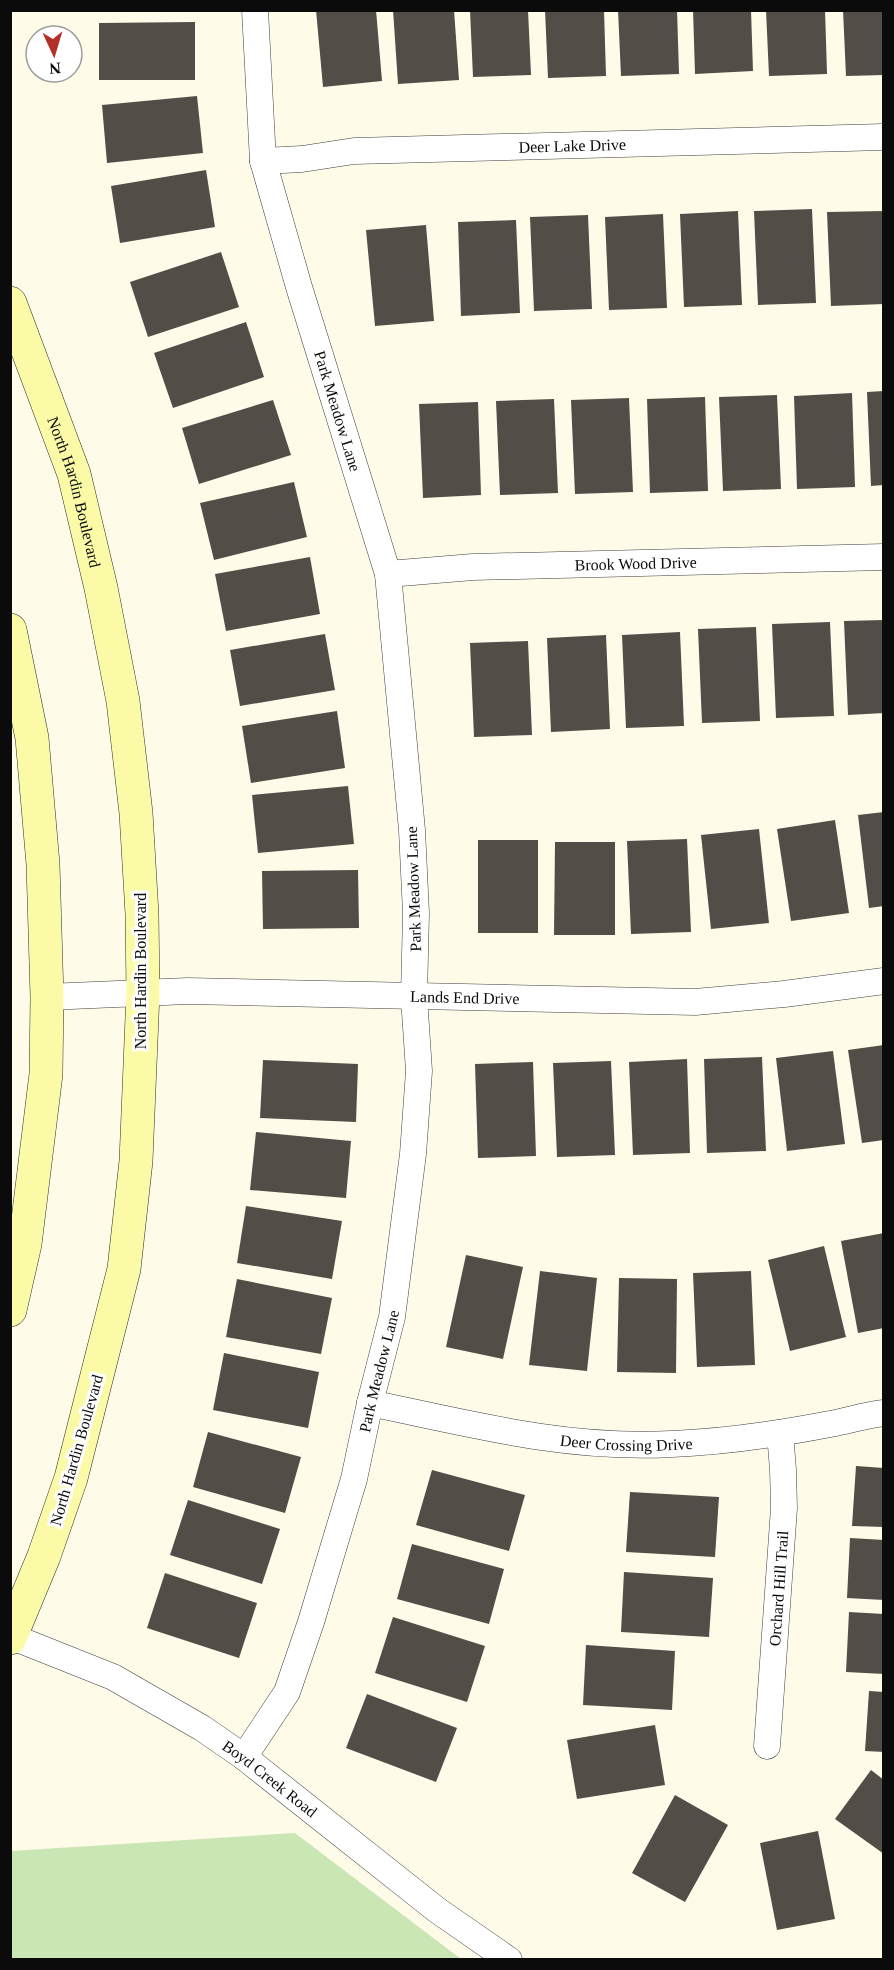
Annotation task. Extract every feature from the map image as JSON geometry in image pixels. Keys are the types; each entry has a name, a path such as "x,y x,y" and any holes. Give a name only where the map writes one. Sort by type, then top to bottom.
{"main road":[{"name":"North Hardin Boulevard","path":"10,303 74,474 101,588 121,690 136,813 142,914 143,993 136,1161 124,1269 71,1478 45,1556 11,1637"},
{"path":"10,630 32,738 43,864 47,997 46,1074 25,1244 10,1310"}],"street":[{"name":"Park Meadow Lane","path":"244,1757 287,1692 337,1540 354,1479 370,1402 392,1317 413,1154 419,1071 414,997 416,913 412,830 388,574 263,161 255,10"},
{"name":"Deer Lake Drive","path":"263,161 302,159 354,151 884,137"},
{"name":"Brook Wood Drive","path":"388,574 473,567 884,557"},
{"name":"Lands End Drive","path":"47,997 188,991 695,1002 784,994 884,981"},
{"name":"Deer Crossing Drive","path":"370,1402 526,1436 623,1445 671,1444 780,1433 884,1413"},
{"name":"Orchard Hill Trail","path":"767,1746 784,1508 780,1433"},
{"name":"Boyd Creek Road","path":"11,1637 113,1677 202,1728 244,1757 437,1910 509,1959"}],"green space":[{"path":"295,1833 461,1959 11,1959 11,1851"}],"building":[{"path":"316,10 376,10 382,81 323,87"},
{"path":"393,10 454,10 459,80 398,84"},
{"path":"470,10 528,10 531,75 473,77"},
{"path":"545,10 604,10 606,76 548,78"},
{"path":"618,10 677,10 679,74 621,76"},
{"path":"693,10 751,10 753,71 695,74"},
{"path":"766,10 825,10 827,74 769,76"},
{"path":"843,10 884,10 884,75 846,76"},
{"path":"195,22 195,80 99,80 99,23"},
{"path":"197,96 203,153 107,163 102,105"},
{"path":"206,170 215,227 120,243 111,186"},
{"path":"812,209 816,303 758,305 754,211"},
{"path":"738,211 742,305 684,307 680,214"},
{"path":"884,211 884,304 831,306 827,212"},
{"path":"663,214 667,308 609,310 605,217"},
{"path":"588,215 592,309 534,311 530,217"},
{"path":"516,220 520,313 461,316 458,222"},
{"path":"426,225 434,321 375,326 366,230"},
{"path":"221,252 239,307 148,337 130,282"},
{"path":"246,322 264,377 173,408 154,353"},
{"path":"884,391 884,485 871,486 867,392"},
{"path":"852,393 855,487 797,489 794,396"},
{"path":"777,395 781,489 723,491 719,397"},
{"path":"705,397 708,491 650,493 647,399"},
{"path":"629,398 633,492 575,494 571,400"},
{"path":"554,399 558,493 500,495 496,401"},
{"path":"273,400 291,455 199,484 182,428"},
{"path":"478,402 481,495 423,498 419,404"},
{"path":"294,482 307,537 214,560 200,503"},
{"path":"310,557 320,614 226,631 215,574"},
{"path":"884,620 884,713 848,715 844,621"},
{"path":"830,622 834,716 776,718 772,624"},
{"path":"756,627 760,721 702,723 698,629"},
{"path":"680,632 684,726 626,728 622,635"},
{"path":"325,634 335,690 240,706 230,650"},
{"path":"606,635 610,729 551,732 547,638"},
{"path":"528,641 532,735 474,737 470,643"},
{"path":"337,711 345,768 251,783 242,726"},
{"path":"348,786 354,844 258,853 252,795"},
{"path":"884,812 884,906 869,908 858,815"},
{"path":"835,820 849,913 791,921 777,829"},
{"path":"759,829 769,923 711,929 701,835"},
{"path":"687,839 691,932 631,934 627,841"},
{"path":"478,840 538,840 538,933 478,933"},
{"path":"555,842 615,842 615,935 554,935"},
{"path":"358,870 359,928 263,929 262,871"},
{"path":"884,1045 884,1140 862,1143 848,1050"},
{"path":"833,1051 845,1144 787,1151 776,1058"},
{"path":"762,1057 766,1151 707,1153 704,1059"},
{"path":"687,1059 690,1153 633,1155 629,1062"},
{"path":"263,1060 358,1064 356,1122 260,1118"},
{"path":"611,1061 615,1155 557,1157 553,1063"},
{"path":"533,1062 536,1156 478,1158 475,1064"},
{"path":"256,1132 351,1141 346,1198 250,1190"},
{"path":"246,1206 342,1221 332,1279 237,1263"},
{"path":"884,1233 884,1328 858,1333 841,1241"},
{"path":"824,1246 846,1337 790,1351 768,1260"},
{"path":"466,1255 523,1267 503,1359 446,1347"},
{"path":"540,1271 597,1278 587,1371 529,1365"},
{"path":"751,1271 755,1365 697,1367 693,1273"},
{"path":"619,1278 677,1279 676,1373 617,1372"},
{"path":"237,1279 332,1298 321,1354 226,1337"},
{"path":"224,1353 319,1372 308,1428 213,1410"},
{"path":"208,1432 301,1457 285,1513 193,1487"},
{"path":"856,1466 884,1468 884,1527 852,1526"},
{"path":"432,1470 525,1495 509,1551 416,1525"},
{"path":"630,1492 719,1497 715,1557 626,1552"},
{"path":"188,1500 280,1529 262,1584 170,1555"},
{"path":"850,1538 884,1540 884,1600 847,1598"},
{"path":"412,1544 504,1569 489,1624 397,1599"},
{"path":"624,1572 713,1578 709,1637 621,1632"},
{"path":"165,1573 257,1603 239,1658 147,1628"},
{"path":"849,1612 884,1614 884,1674 846,1672"},
{"path":"393,1617 485,1646 467,1702 375,1673"},
{"path":"586,1645 675,1651 672,1710 583,1705"},
{"path":"869,1691 884,1692 884,1752 865,1751"},
{"path":"367,1694 457,1728 436,1782 346,1748"},
{"path":"655,1725 665,1785 577,1799 567,1740"},
{"path":"871,1770 884,1780 884,1854 835,1819"},
{"path":"675,1795 728,1825 685,1902 632,1873"},
{"path":"818,1831 835,1919 777,1930 760,1843"}]}
